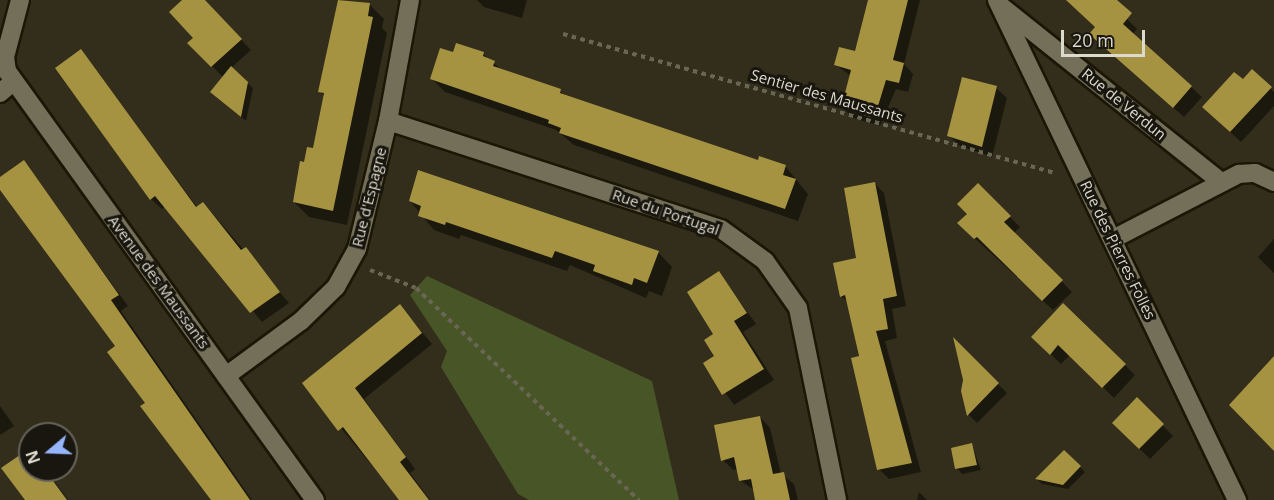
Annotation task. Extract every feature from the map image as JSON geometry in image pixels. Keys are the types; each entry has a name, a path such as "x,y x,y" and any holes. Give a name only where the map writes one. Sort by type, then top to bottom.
{"street":[{"name":"Avenue des Maussants","path":"20,0 5,64 14,81 315,500"},
{"name":"Rue d'Espagne","path":"226,376 301,321 336,287 357,249 388,120 410,0"},
{"name":"Rue des Pierres Folles","path":"998,2 1237,500"},
{"name":"Rue de Verdun","path":"998,2 1221,182"},
{"path":"0,93 14,81"},
{"name":"Rue du Portugal","path":"388,120 721,229 765,261 798,308 837,500"},
{"path":"1113,239 1221,182 1249,172 1274,182"}],"path":[{"name":"Sentier des Maussants","path":"563,34 1084,182"},
{"path":"350,261 416,288 639,500"}],"green space":[{"path":"427,276 652,381 679,500 529,500 518,494 441,367 447,351 410,295"}],"building":[{"path":"182,0 205,0 242,39 211,67 187,43 193,38 169,12"},
{"path":"338,0 370,3 368,16 373,17 333,211 293,202 300,161 304,162 307,147 313,148 324,93 318,92"},
{"path":"868,0 908,0 893,60 904,63 899,83 886,80 878,106 875,105 870,117 841,108 851,70 834,65 839,47 855,51"},
{"path":"1066,0 1117,0 1132,13 1123,24 1192,86 1173,108 1089,34 1095,27"},
{"path":"456,43 484,52 483,56 495,61 493,66 561,89 560,93 758,160 759,156 786,165 783,175 796,179 785,209 559,133 561,128 548,123 549,120 430,79 440,48 453,52"},
{"path":"81,49 196,207 203,202 241,250 246,247 280,292 250,313 155,196 150,200 55,68"},
{"path":"231,66 248,82 241,117 210,92"},
{"path":"1252,69 1272,87 1230,132 1202,107 1234,72 1243,79"},
{"path":"962,77 997,86 982,147 947,136"},
{"path":"24,160 119,295 111,300 250,500 211,500 140,406 145,403 107,352 115,346 0,190 0,177"},
{"path":"418,170 659,251 647,283 634,278 632,285 593,271 595,265 555,251 552,258 446,222 445,225 418,216 421,206 409,201"},
{"path":"875,182 897,296 883,299 888,329 876,331 912,463 877,470 851,358 859,356 845,295 840,297 833,263 856,258 844,188"},
{"path":"978,183 1011,216 1004,222 1063,280 1042,301 977,237 974,239 957,223 967,214 957,204"},
{"path":"719,271 747,313 734,321 764,369 722,395 703,363 714,356 704,340 713,334 687,292"},
{"path":"1063,303 1126,364 1102,388 1058,345 1050,355 1031,337"},
{"path":"400,304 422,333 355,388 406,457 400,462 429,500 399,500 343,427 338,431 302,383"},
{"path":"953,337 999,383 967,416 961,391 963,380"},
{"path":"1274,356 1274,451 1229,405"},
{"path":"1137,397 1164,424 1139,449 1112,423"},
{"path":"760,416 773,474 784,472 790,500 755,500 751,479 739,481 734,457 721,461 714,425"},
{"path":"972,443 977,465 955,469 951,448"},
{"path":"1064,450 1081,466 1063,485 1035,479"},
{"path":"18,456 18,482 54,482 67,500 25,500 1,468"}]}
